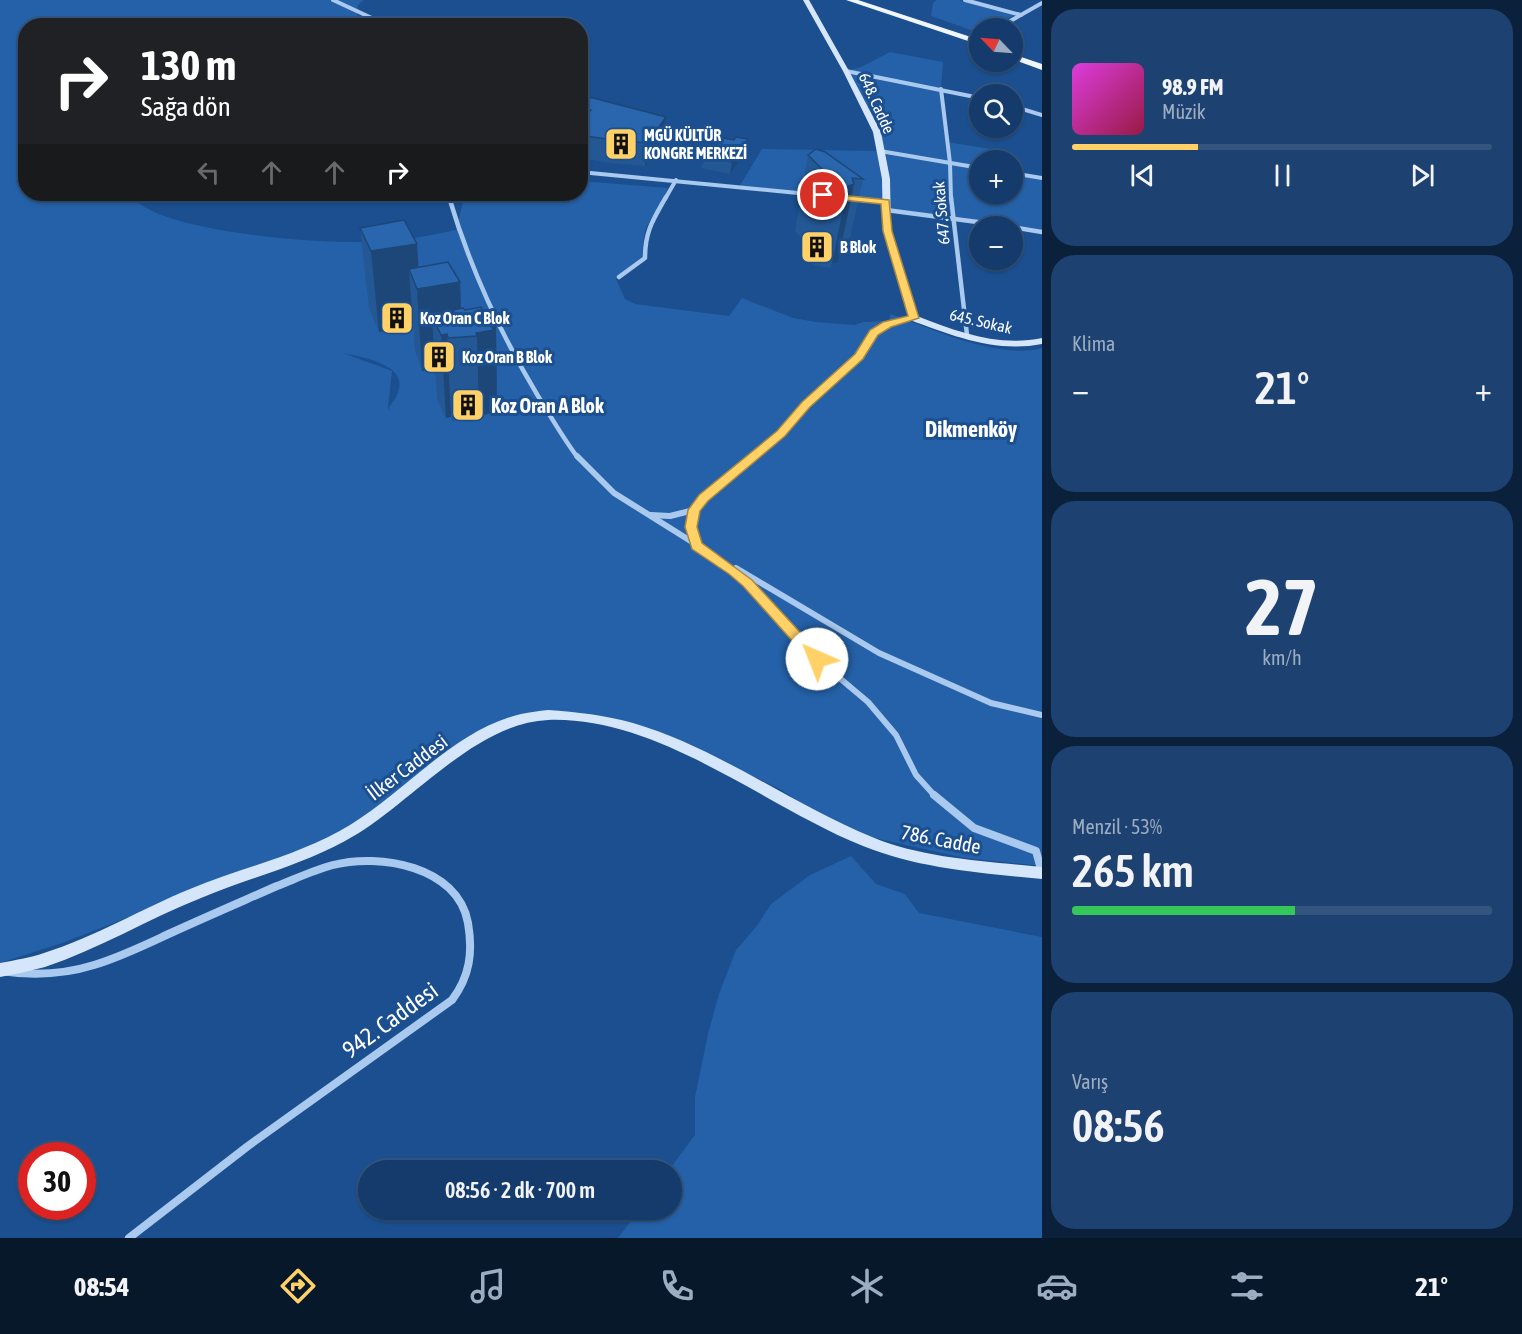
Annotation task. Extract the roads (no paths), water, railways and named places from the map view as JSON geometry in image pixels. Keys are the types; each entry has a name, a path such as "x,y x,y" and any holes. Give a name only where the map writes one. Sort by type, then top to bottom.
{"main road":[{"path":"850,0 969,40"},
{"path":"863,0 969,40"},
{"path":"875,0 969,33"},
{"path":"1023,53 1042,60"},
{"path":"1023,60 1042,67"}],"street":[{"path":"333,0 372,18"},
{"name":"648. Cadde","path":"804,0 814,12 877,132 886,178 887,231 913,318"},
{"path":"965,0 1021,15"},
{"path":"1016,18 1041,5"},
{"path":"846,71 969,95"},
{"name":"647. Sokak","path":"941,89 950,163 952,218 968,335"},
{"path":"1023,109 1042,115"},
{"path":"880,151 969,166"},
{"path":"588,173 818,195"},
{"path":"1023,175 1042,178"},
{"path":"618,277 645,258 645,239 649,226 676,180"},
{"path":"841,197 969,220"},
{"path":"450,201 490,309 516,362 561,437 598,481 741,577 817,659 868,702 896,735 916,775 935,796 974,828 1036,851 1042,873"},
{"path":"1023,229 1042,232"},
{"path":"913,318 887,325 874,332 859,356 806,405 781,434 704,498 694,510 691,527 697,546 879,653 992,703 1042,715"},
{"name":"645. Sokak","path":"913,318 968,335 1016,344 1030,345 1042,341"},
{"path":"649,515 670,516 694,510"},
{"name":"İlker Caddesi","path":"0,970 47,959 81,947 173,903 333,840 380,812 485,734 504,723 525,717 571,715 647,733 711,763 836,829"},
{"name":"786. Cadde","path":"836,829 872,844 925,857 971,866 1042,873"},
{"name":"942. Caddesi","path":"0,970 17,975 60,974 102,963 293,880 335,864 349,862 392,863 424,871 441,878 453,890 463,907 470,927 470,968 464,985 452,1000 265,1133 170,1204 129,1238"}],"place":[{"name":"MGÜ KÜLTÜR KONGRE MERKEZİ","path":"621,144"},
{"name":"B Blok","path":"817,247"},
{"name":"Koz Oran C Blok","path":"397,318"},
{"name":"Koz Oran B Blok","path":"439,357"},
{"name":"Koz Oran A Blok","path":"468,405"}],"district":[{"name":"Dikmenköy","path":"971,429"}]}
